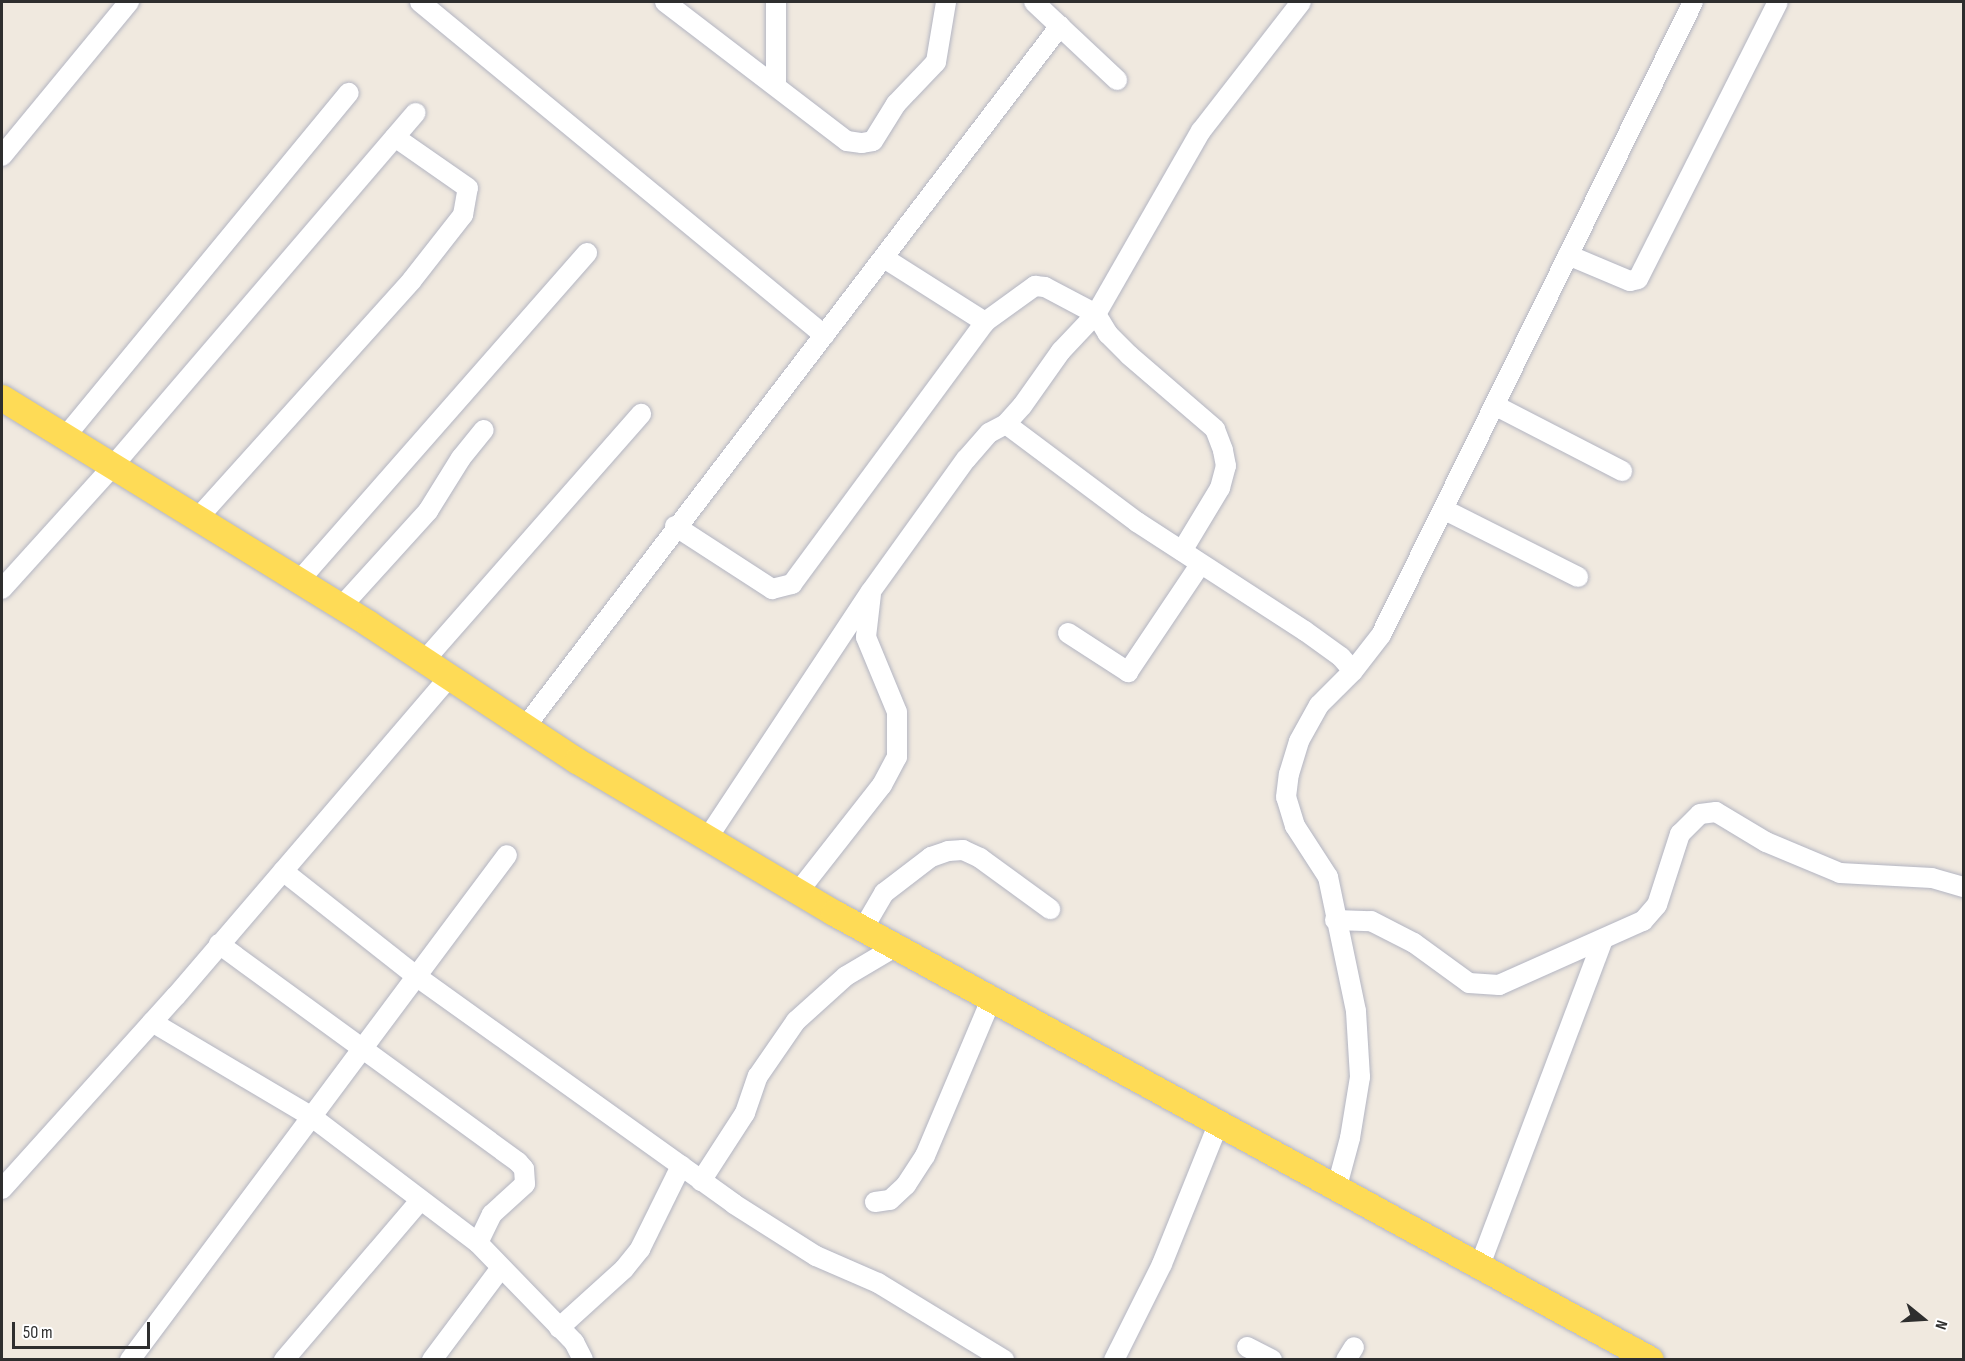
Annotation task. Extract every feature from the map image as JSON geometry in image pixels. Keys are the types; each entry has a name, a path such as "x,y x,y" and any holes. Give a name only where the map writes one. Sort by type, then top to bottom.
{"main road":[{"path":"2,398 341,607 525,727 798,892 1336,1190 1480,1264 1651,1359"}],"street":[{"path":"2,156 129,2"},
{"path":"420,2 824,335"},
{"path":"665,2 776,83 847,141 873,141 896,104 936,62 946,2"},
{"path":"776,2 776,83"},
{"path":"1034,2 1117,80"},
{"path":"707,838 871,591 966,459 989,433 1006,424 1061,351 1096,314 1201,131 1300,2"},
{"path":"1336,1190 1350,1138 1360,1077 1356,1011 1335,920 1328,877 1295,826 1286,797 1288,774 1308,723 1328,693 1353,671 1381,634 1445,510 1693,2"},
{"path":"1568,255 1630,281 1638,279 1778,2"},
{"path":"525,727 675,526 884,258 1060,26"},
{"path":"65,436 349,93"},
{"path":"2,589 113,466 416,113"},
{"path":"198,519 412,279 464,215 468,188 395,137"},
{"path":"298,582 587,253"},
{"path":"884,258 985,322"},
{"path":"675,526 772,589 792,584 985,322 1035,286 1046,287 1096,314 1108,333 1129,355 1215,429 1226,466 1220,488 1182,551"},
{"path":"1496,406 1622,471"},
{"path":"424,661 641,414"},
{"path":"1006,424 1200,565 1305,631 1341,657 1353,671"},
{"path":"341,607 428,511 461,458 484,430"},
{"path":"1445,510 1578,577"},
{"path":"1068,633 1128,672 1200,565"},
{"path":"798,892 882,785 897,757 897,712 866,637 871,591"},
{"path":"2,1189 152,1022 449,677"},
{"path":"1335,920 1371,921 1414,943 1469,983 1483,987 1499,986 1643,921 1657,905 1680,834 1700,814 1716,812 1733,819 1766,842 1840,873 1932,878 1964,887"},
{"path":"863,929 884,893 931,857 948,851 963,850 980,858 1050,909"},
{"path":"130,1359 507,855"},
{"path":"283,871 416,976 701,1180 816,1256 878,1282 1004,1359"},
{"path":"1480,1264 1603,940"},
{"path":"219,944 524,1169 525,1184 492,1214 478,1243"},
{"path":"701,1180 745,1113 758,1076 796,1021 846,976 894,947"},
{"path":"875,1202 890,1200 925,1156 991,1000"},
{"path":"152,1022 312,1117 478,1243 500,1269 559,1328 584,1359"},
{"path":"1114,1359 1162,1264 1218,1125"},
{"path":"559,1328 624,1269 640,1250 681,1166"},
{"path":"284,1359 420,1201"},
{"path":"432,1359 500,1269"},
{"path":"1247,1347 1272,1359"}]}
